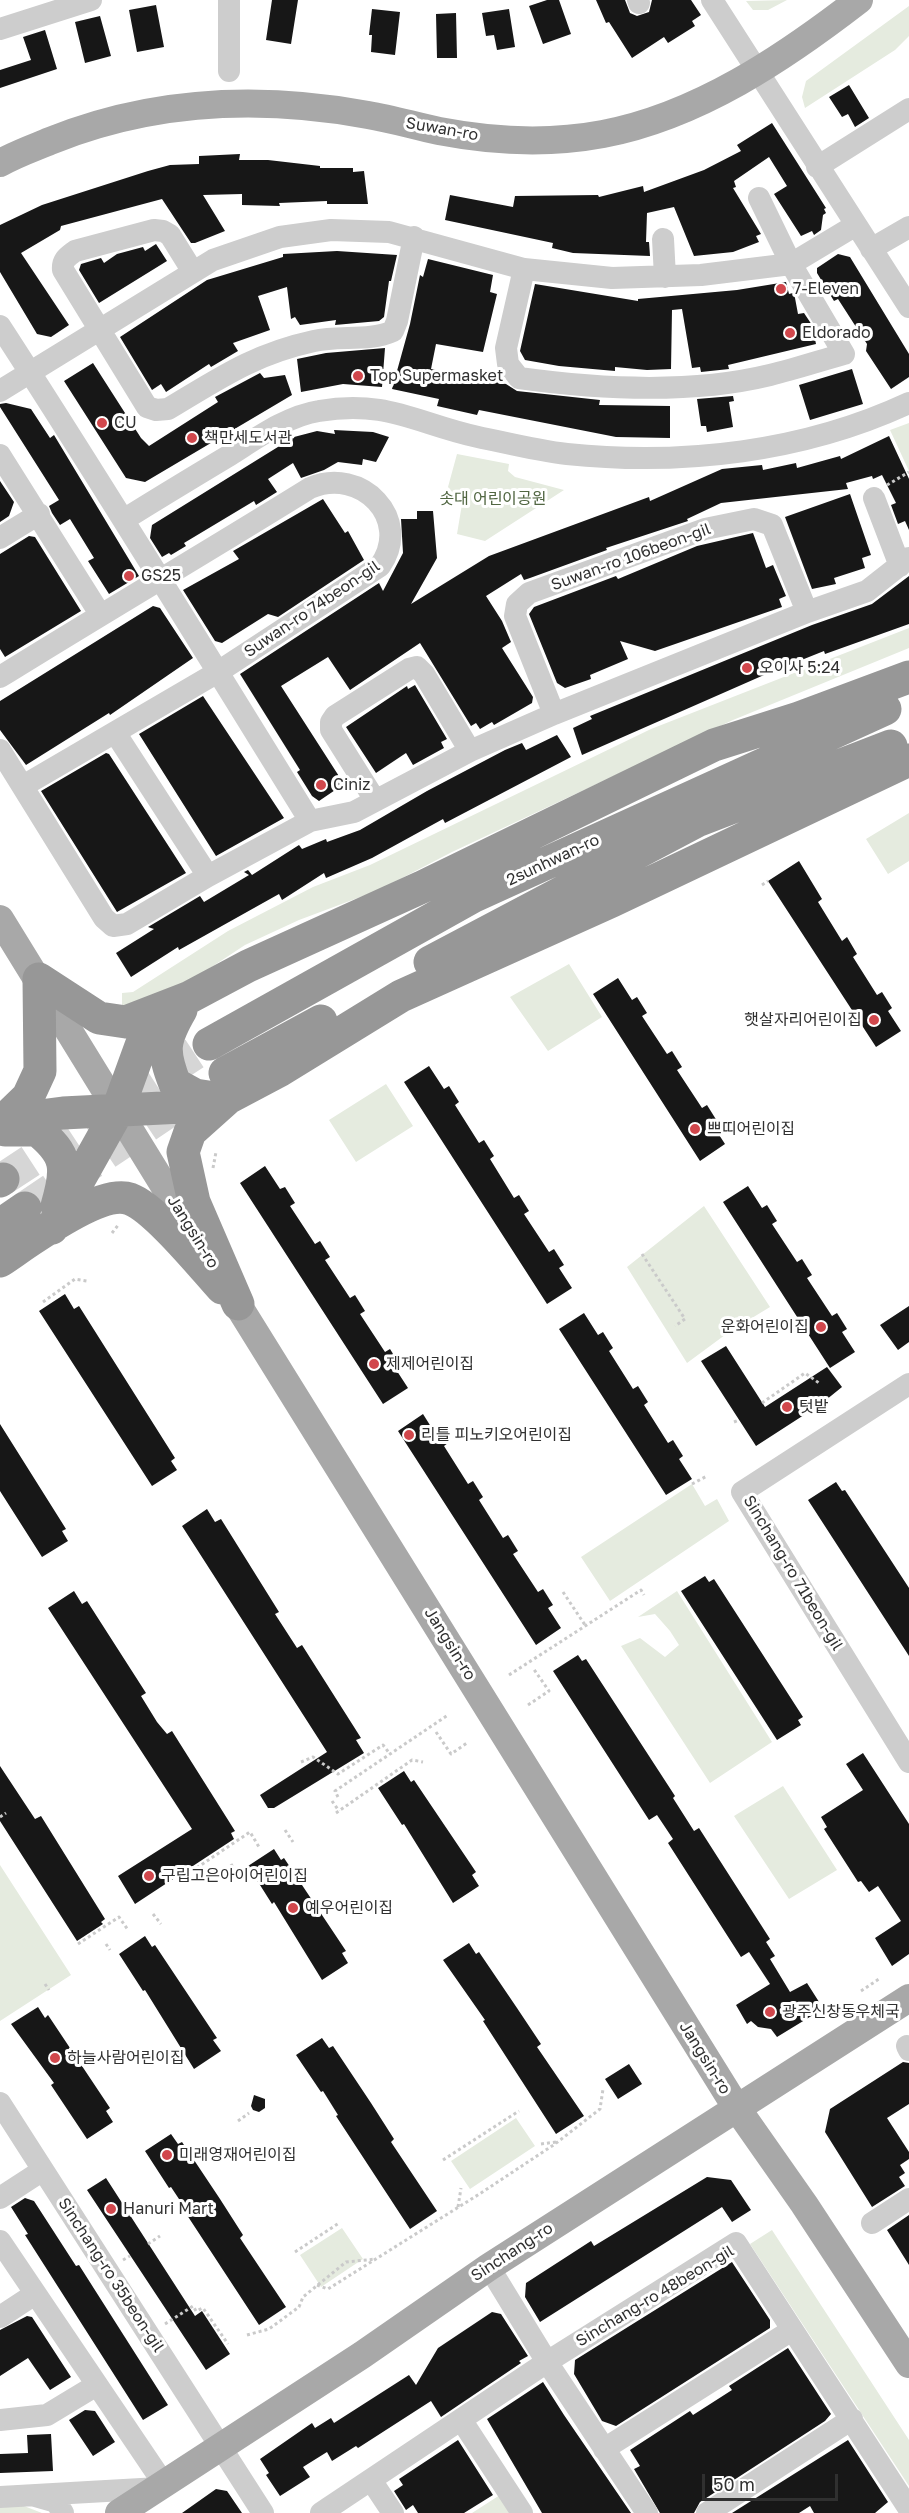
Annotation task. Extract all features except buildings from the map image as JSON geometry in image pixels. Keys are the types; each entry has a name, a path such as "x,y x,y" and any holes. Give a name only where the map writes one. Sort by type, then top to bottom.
{"highway":[{"path":"39,979 99,1018 116,1023 126,1022 188,998 248,966 422,887 714,745 799,718 909,678"},
{"name":"2sunhwan-ro","path":"209,1044 472,897 846,725 909,699"},
{"name":"2sunhwan-ro","path":"227,1086 483,932 699,820 909,739"},
{"path":"188,998 165,1042 165,1060 175,1084 195,1095 279,1071 401,996 612,901 909,760"},
{"path":"0,1128 28,1097 40,1071 39,979"},
{"path":"52,1228 117,1112 141,1046 149,1033 188,998"},
{"path":"0,1128 32,1117 202,1106 227,1086"},
{"path":"227,1086 190,1132 183,1152 184,1167 194,1202 238,1304"},
{"path":"0,1128 37,1130 57,1148 64,1160 65,1174 52,1228"},
{"path":"0,1261 96,1203 128,1198 140,1204 163,1226 238,1304"}],"main road":[{"name":"Suwan-ro","path":"0,163 60,137 135,114 251,102 328,108 440,131 492,138 540,139 602,134 659,119 694,105 817,33 859,0"},
{"name":"Jangsin-ro","path":"0,919 39,979 117,1112 736,2107 804,2204 909,2364"},
{"name":"Sinchang-ro","path":"119,2513 489,2266 909,1998"}],"street":[{"path":"0,29 45,7 91,0"},
{"path":"229,0 229,71"},
{"path":"712,0 817,167 909,307"},
{"path":"817,167 909,109"},
{"path":"524,269 506,348 508,364 519,378 560,384 688,387 769,376 844,354 791,264 759,198"},
{"path":"0,392 193,272 228,253 304,232 362,230 414,237 524,269 612,278 701,275 791,264 856,225"},
{"path":"871,249 909,227"},
{"path":"193,272 170,235 154,230 75,251 65,259 63,270 147,407 156,410 168,409 241,365 269,352 318,340 382,336 393,332 414,237"},
{"path":"663,239 665,277"},
{"path":"0,326 125,519 310,820"},
{"path":"125,519 274,428 318,411 362,408 398,412 475,436 565,454 636,460 724,454 787,444 872,420 909,403"},
{"path":"0,455 39,514 100,615"},
{"name":"Suwan-ro 74beon-gil","path":"0,677 322,483 349,483 366,490 382,506 391,530 390,552 380,566 218,672 116,734 23,786"},
{"path":"0,750 104,918 113,926 128,924 208,876 310,820 354,812 470,751 554,714 807,612 867,591 904,562 874,498"},
{"path":"0,538 39,514"},
{"name":"Suwan-ro 106beon-gil","path":"554,714 515,616 517,604 529,593 705,529 754,519 772,525 807,612"},
{"path":"375,801 331,730 331,722 335,716 408,669 417,667 424,674 470,751"},
{"path":"116,734 208,876"},
{"name":"Sinchang-ro 71beon-gil","path":"909,1384 742,1492 909,1762"},
{"name":"Sinchang-ro 35beon-gil","path":"0,2103 263,2513"},
{"path":"0,2198 43,2170"},
{"path":"872,2223 909,2199"},
{"path":"0,2241 161,2486 0,2497"},
{"name":"Sinchang-ro 48beon-gil","path":"321,2513 462,2421 547,2362 736,2243 852,2419 908,2511"},
{"path":"489,2266 547,2362 647,2513"},
{"path":"0,2317 34,2294"},
{"path":"604,2449 792,2330"},
{"path":"0,2420 47,2415 96,2386"},
{"path":"707,2513 852,2419"},
{"path":"462,2421 522,2513"},
{"path":"371,2480 393,2513"},
{"path":"34,2496 56,2502 63,2513"}],"path":[{"path":"762,885 768,881"},
{"path":"112,1233 120,1222"},
{"path":"642,1254 686,1319 675,1326"},
{"path":"43,1302 75,1279 87,1281"},
{"path":"762,1403 805,1373 819,1383"},
{"path":"734,1422 739,1419"},
{"path":"692,1484 707,1476"},
{"path":"509,1675 641,1590 644,1595"},
{"path":"563,1592 586,1626"},
{"path":"528,1705 549,1691 533,1668"},
{"path":"338,1797 335,1791 448,1715"},
{"path":"436,1732 451,1754 468,1743"},
{"path":"301,1762 313,1757 338,1774 384,1745 390,1754"},
{"path":"332,1801 337,1812 412,1760 423,1762"},
{"path":"0,1817 6,1813"},
{"path":"285,1830 293,1842"},
{"path":"204,1882 195,1869 250,1832 259,1846"},
{"path":"231,1864 236,1872"},
{"path":"153,1914 160,1924"},
{"path":"78,1944 119,1917 128,1930"},
{"path":"106,1944 110,1950"},
{"path":"861,1991 879,1979"},
{"path":"45,1984 49,1990"},
{"path":"828,2011 836,2007"},
{"path":"317,2285 328,2289 458,2208 558,2141 600,2109 603,2089"},
{"path":"442,2160 519,2111"},
{"path":"238,2121 249,2113"},
{"path":"541,2144 558,2141"},
{"path":"458,2208 460,2188"},
{"path":"295,2252 339,2223"},
{"path":"148,2244 160,2236"},
{"path":"247,2335 269,2329 299,2307 303,2297 346,2262 377,2259"},
{"path":"161,2326 193,2306 196,2311 203,2308 228,2344"}],"green space":[{"path":"787,0 768,10 753,10 746,1"},
{"path":"909,6 909,36 895,50 805,108 802,97 806,81"},
{"path":"909,423 909,471 890,430"},
{"name":"솟대 어린이공원","path":"457,454 509,464 508,471 515,477 564,490 485,541 457,534 462,504 448,487"},
{"path":"909,628 909,648 733,720 452,852 379,890 299,920 245,945 154,1005 122,1010 122,993 133,992 228,931 313,887 370,865 651,729"},
{"path":"909,813 909,861 888,874 866,839"},
{"path":"569,964 602,1017 548,1051 510,997"},
{"path":"386,1084 413,1126 356,1162 329,1120"},
{"path":"704,1206 770,1307 729,1332 687,1363 627,1267"},
{"path":"692,1484 705,1506 717,1499 729,1521 610,1601 581,1557"},
{"path":"677,1591 772,1742 710,1783 621,1646 640,1638 665,1657 679,1645 655,1614 638,1617"},
{"path":"783,1786 837,1870 789,1899 734,1816"},
{"path":"0,1865 71,1975 0,2021"},
{"path":"516,2118 535,2146 470,2189 451,2161"},
{"path":"342,2228 363,2259 321,2287 300,2255"},
{"path":"772,2230 909,2440 909,2486 750,2244"},
{"path":"500,2495 512,2513 472,2513"},
{"path":"24,2506 42,2513 0,2513 0,2507"}],"tunnel":[{"path":"3,1179 209,1044"},
{"path":"25,1208 185,1100"}],"place":[{"name":"7-Eleven","path":"781,289"},
{"name":"Eldorado","path":"790,333"},
{"name":"Top Supermasket","path":"358,376"},
{"name":"CU","path":"102,423"},
{"name":"책만세도서관","path":"192,438"},
{"name":"GS25","path":"129,576"},
{"name":"오이사 5:24","path":"747,668"},
{"name":"Ciniz","path":"321,785"},
{"name":"햇살자리어린이집","path":"874,1020"},
{"name":"쁘띠어린이집","path":"695,1129"},
{"name":"운화어린이집","path":"821,1327"},
{"name":"제제어린이집","path":"374,1364"},
{"name":"텃밭","path":"787,1407"},
{"name":"리틀 피노키오어린이집","path":"409,1435"},
{"name":"구립고은아이어린이집","path":"149,1876"},
{"name":"예우어린이집","path":"293,1908"},
{"name":"광주신창동우체국","path":"770,2012"},
{"name":"하늘사람어린이집","path":"55,2058"},
{"name":"미래영재어린이집","path":"167,2155"},
{"name":"Hanuri Mart","path":"111,2209"}]}
